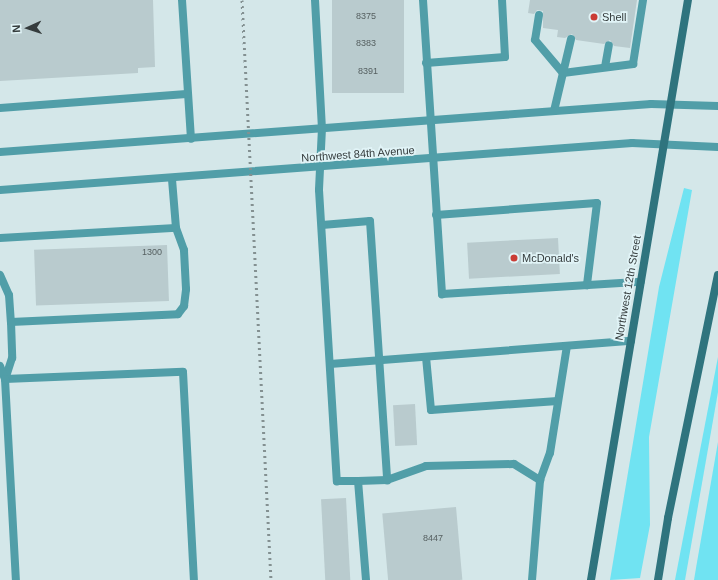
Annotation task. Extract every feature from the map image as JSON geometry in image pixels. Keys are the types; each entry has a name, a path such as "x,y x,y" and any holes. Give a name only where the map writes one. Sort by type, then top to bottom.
{"main road":[{"name":"Northwest 12th Street","path":"591,580 688,0"},
{"path":"658,580 669,511 718,275"}],"street":[{"path":"182,0 186,94 191,139"},
{"path":"315,0 322,128 318,168 337,481 387,480 426,466 514,464 540,480"},
{"path":"422,0 442,294 641,282"},
{"path":"426,63 505,57 502,0"},
{"path":"563,73 633,64 643,0"},
{"path":"539,15 535,40 563,73"},
{"path":"554,110 571,39"},
{"path":"605,67 609,45"},
{"path":"0,108 186,94"},
{"path":"0,152 191,139 554,110 670,104 718,106"},
{"name":"Northwest 84th Avenue","path":"0,190 172,179 632,143 718,147"},
{"path":"12,322 178,314 184,306 186,289 184,250 176,228 172,179"},
{"path":"436,216 597,203 587,285"},
{"path":"322,225 370,222 387,480"},
{"path":"0,238 176,228"},
{"path":"0,276 9,295 12,322 12,358 5,379"},
{"path":"330,364 631,341"},
{"path":"532,580 540,480 550,453 567,346"},
{"path":"426,357 431,410 558,401"},
{"path":"0,366 5,379 16,580"},
{"path":"5,379 183,372 194,580"},
{"path":"358,481 366,580"}],"shaded area":[{"path":"684,188 692,190 649,437 650,525 640,578 610,580 659,287"},
{"path":"718,357 718,392 685,580 675,580"},
{"path":"718,442 718,580 694,580 696,568"}],"building":[{"path":"0,0 153,0 155,67 138,68 138,73 0,81"},
{"path":"332,0 404,0 404,93 332,93"},
{"path":"530,0 637,0 630,48 614,46 610,40 604,44 576,40 572,34 565,38 557,37 558,30 543,28 543,11 537,10 534,14 528,13"},
{"name":"McDonald's","path":"558,238 560,274 469,279 467,243"},
{"path":"167,245 169,301 36,306 34,250"},
{"path":"415,404 417,445 395,446 393,405"},
{"path":"346,498 350,580 325,580 321,499"},
{"path":"456,507 462,580 388,580 382,513"}],"railway":[{"path":"242,0 271,580"}],"place":[{"name":"Shell","path":"594,17"},
{"name":"McDonald's","path":"514,258"}]}
